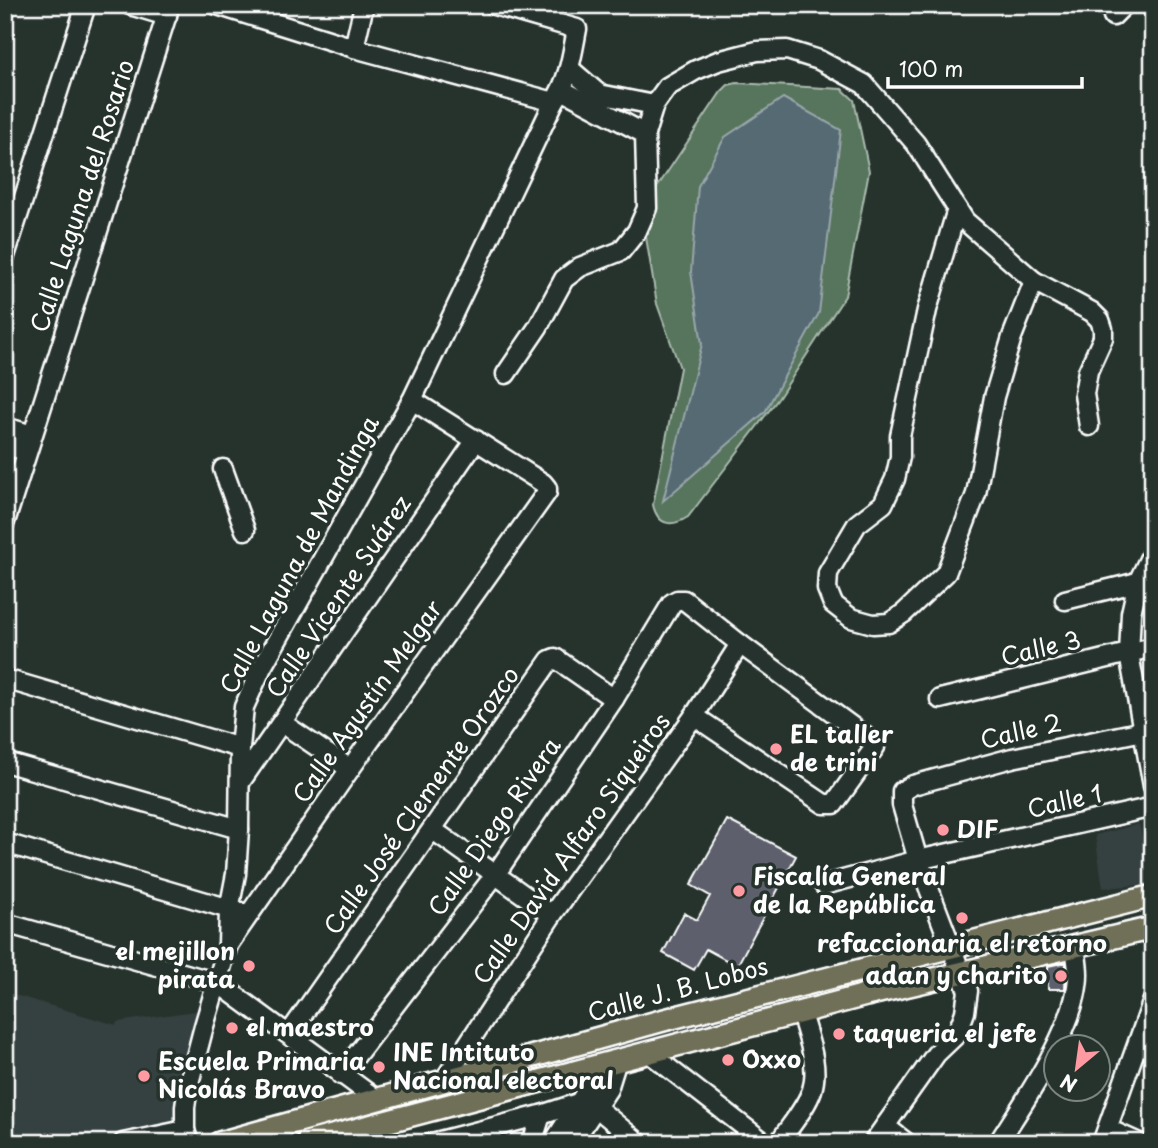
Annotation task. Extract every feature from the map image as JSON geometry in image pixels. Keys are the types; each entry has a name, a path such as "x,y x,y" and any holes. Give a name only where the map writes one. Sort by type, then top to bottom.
{"main road":[{"name":"Calle J. B. Lobos","path":"219,1143 690,1013 1153,896"},
{"path":"306,1143 961,972 1153,928"}],"street":[{"path":"5,256 86,5"},
{"path":"130,5 168,11"},
{"path":"218,5 354,48 558,96 654,105"},
{"path":"354,48 364,5"},
{"path":"494,5 577,29 570,69 558,96"},
{"name":"Calle Laguna del Rosario","path":"5,522 168,11"},
{"path":"506,374 538,327 564,278 580,267 621,251 637,231 647,208 645,134 654,105 667,87 718,61 770,49 786,50 819,60 864,84 916,144 965,221 1034,281 1092,312 1104,329 1103,338 1088,371 1084,394 1089,426"},
{"path":"570,69 597,101 645,134"},
{"name":"Calle Laguna de Mandinga","path":"187,1136 185,1107 188,1087 228,945 229,910 236,874 244,708 262,667 412,400 558,96"},
{"path":"957,209 927,310 900,436 900,457 895,479 883,504 857,524 828,573 827,589 833,604 851,618 873,624 889,623 904,613 946,573 976,494 995,397 1012,337 1034,281"},
{"path":"412,400 476,440"},
{"path":"5,427 30,443"},
{"name":"Calle Agustín Melgar","path":"228,945 547,488 476,440"},
{"name":"Calle Vicente Suárez","path":"241,781 476,440"},
{"path":"5,445 30,443"},
{"path":"223,469 245,530"},
{"path":"1153,551 1145,584 1131,613 1129,654 1148,730 1153,786"},
{"path":"1065,600 1145,584"},
{"name":"Calle Diego Rivera","path":"341,1075 495,875 614,699 672,603 684,600 740,644"},
{"path":"694,716 824,804 834,804 875,747 873,742 740,644"},
{"name":"Calle David Alfaro Siqueiros","path":"443,1082 551,915 694,716 740,644"},
{"name":"Calle 3","path":"940,699 1153,647"},
{"name":"Calle José Clemente Orozco","path":"289,1034 550,660 555,658 614,699"},
{"path":"5,679 240,748"},
{"path":"282,723 350,769"},
{"name":"Calle 2","path":"918,860 902,805 902,791 913,785 1012,758 1148,730"},
{"path":"5,762 239,829"},
{"name":"Calle 1","path":"824,885 918,860 1153,807"},
{"path":"433,830 551,915"},
{"path":"5,843 250,915"},
{"path":"873,1143 936,1054 957,1034 965,1012 968,991 918,860"},
{"path":"5,923 218,983 376,1099"},
{"path":"998,1143 1053,1053 1071,1011 1079,975 1075,947"},
{"path":"1139,1143 1105,1136 1153,1000"},
{"path":"779,1143 812,1092 815,1077 801,1013"},
{"path":"648,1052 765,1143"},
{"path":"553,1143 607,1089 617,1060"},
{"path":"572,1143 589,1105 595,1067"},
{"path":"433,1143 589,1105 639,1143"},
{"path":"532,1143 541,1115"},
{"path":"885,1126 906,1143"},
{"path":"122,1143 187,1136"}],"shaded area":[{"path":"1139,824 1153,884 1103,888 1095,835"},
{"path":"5,992 116,1025 117,1022 202,1010 174,1127 91,1143 5,1143"}],"green space":[{"path":"737,83 842,89 854,100 869,171 845,296 778,399 688,517 666,523 658,517 653,505 680,368 657,304 643,219 644,207 721,92 728,85"}],"water":[{"path":"783,98 841,130 819,313 765,412 663,501 702,344 691,272 698,186 725,137"}],"building":[{"name":"Fiscalía General de la República","path":"727,820 796,856 737,966 706,949 694,970 663,953 684,913 697,920 710,896 691,885"},
{"name":"adan y charito","path":"1066,963 1065,989 1048,989 1048,966"}],"place":[{"name":"EL taller de trini","path":"776,749"},
{"name":"DIF","path":"943,830"},
{"name":"Fiscalía General de la República","path":"739,891"},
{"name":"refaccionaria el retorno","path":"962,918"},
{"name":"el mejillon pirata","path":"249,966"},
{"name":"adan y charito","path":"1061,976"},
{"name":"el maestro","path":"232,1028"},
{"name":"taqueria el jefe","path":"839,1034"},
{"name":"Oxxo","path":"728,1060"},
{"name":"INE Intituto Nacional electoral","path":"379,1067"},
{"name":"Escuela Primaria Nicolás Bravo","path":"144,1076"}]}
